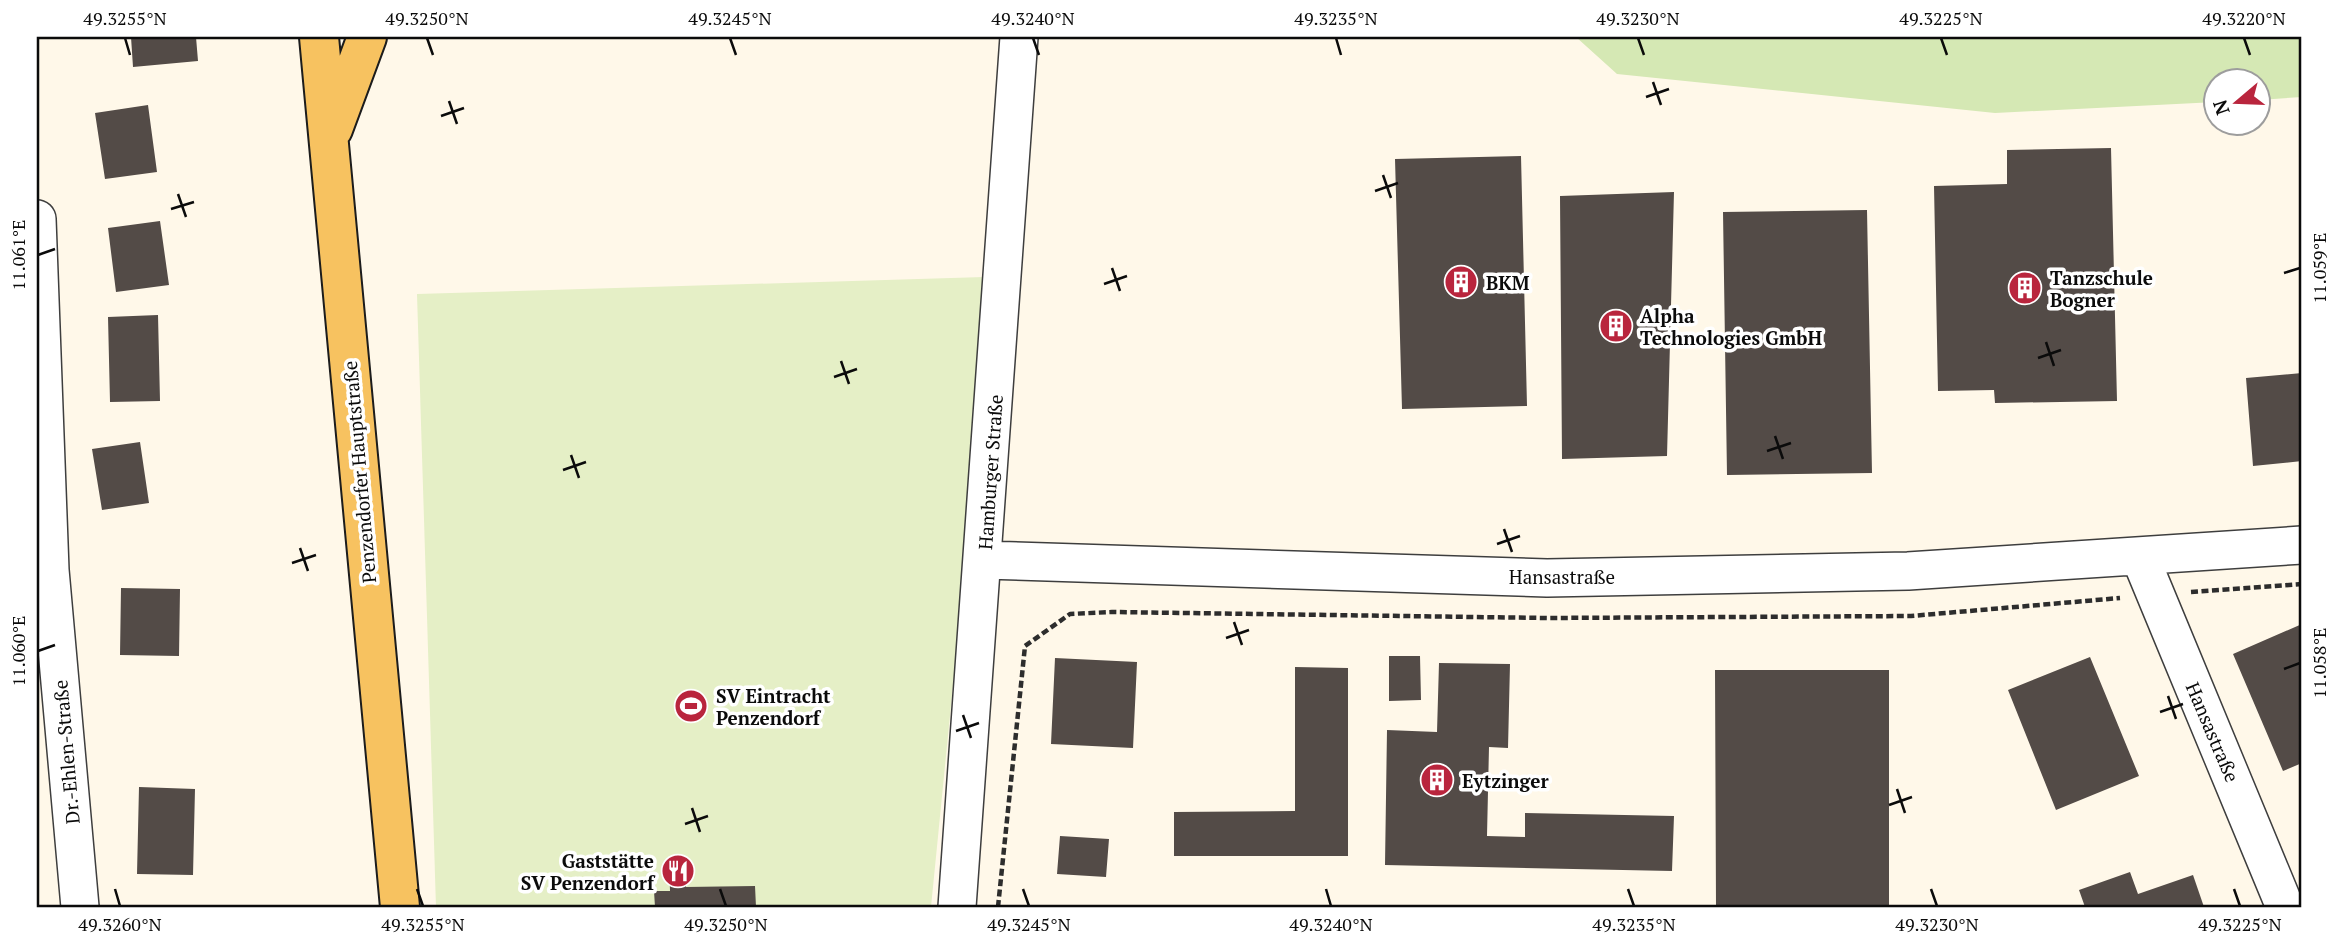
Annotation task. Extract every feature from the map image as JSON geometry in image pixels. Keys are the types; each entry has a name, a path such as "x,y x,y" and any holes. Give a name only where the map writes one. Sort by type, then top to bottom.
{"main road":[{"name":"Penzendorfer Hauptstraße","path":"319,37 400,907"},
{"path":"328,141 367,37"}],"street":[{"name":"Hamburger Straße","path":"957,907 1020,37"},
{"name":"Dr.-Ehlen-Straße","path":"37,219 43,569 80,907"},
{"name":"Hansastraße","path":"984,560 1547,578 1908,571 2302,545"},
{"name":"Hansastraße","path":"2140,557 2285,907"}],"path":[{"path":"998,907 1026,646 1070,614 1112,612 1547,618 1911,616 2302,584"}],"green space":[{"path":"1576,37 2302,37 2302,97 2272,99 2272,66 2202,66 2202,103 1995,113 1617,74"},
{"name":"SV Eintracht Penzendorf","path":"984,277 971,504 931,907 436,907 417,294"}],"building":[{"path":"131,37 196,37 198,61 133,67"},
{"path":"148,105 157,172 105,179 95,113"},
{"name":"Tanzschule Bogner","path":"2111,148 2117,401 1995,403 1994,390 1938,391 1934,186 2007,184 2007,150"},
{"name":"BKM","path":"1521,156 1527,406 1402,409 1395,159"},
{"name":"Alpha Technologies GmbH","path":"1674,192 1667,456 1562,459 1560,196"},
{"path":"1867,210 1872,473 1727,475 1723,212"},
{"path":"160,221 169,285 116,292 108,228"},
{"path":"158,315 160,401 110,402 108,317"},
{"path":"2302,373 2302,461 2253,466 2246,378"},
{"path":"140,442 149,503 102,510 92,449"},
{"path":"121,588 180,589 179,656 120,655"},
{"path":"2302,624 2302,763 2283,771 2233,654"},
{"path":"1389,656 1420,656 1421,700 1389,701"},
{"path":"2090,657 2139,776 2056,810 2008,690"},
{"path":"1055,658 1137,662 1133,748 1051,744"},
{"name":"Eytzinger","path":"1439,663 1510,664 1508,748 1489,747 1487,836 1525,837 1525,813 1674,816 1672,871 1385,865 1387,730 1437,732"},
{"path":"1295,667 1348,668 1348,856 1174,856 1174,812 1295,811"},
{"path":"1715,670 1889,670 1889,907 1716,907"},
{"path":"139,787 195,789 193,875 137,874"},
{"path":"1060,836 1109,839 1106,877 1057,874"},
{"name":"Gaststätte SV Penzendorf","path":"685,856 686,887 755,886 756,907 655,907 654,891 670,891 669,857"},
{"path":"2130,872 2138,894 2193,875 2204,907 2085,907 2079,890"}],"place":[{"name":"BKM","path":"1461,282"},
{"name":"Tanzschule Bogner","path":"2025,288"},
{"name":"Alpha Technologies GmbH","path":"1616,326"},
{"name":"SV Eintracht Penzendorf","path":"691,706"},
{"name":"Eytzinger","path":"1437,780"},
{"name":"Gaststätte SV Penzendorf","path":"678,871"}]}
